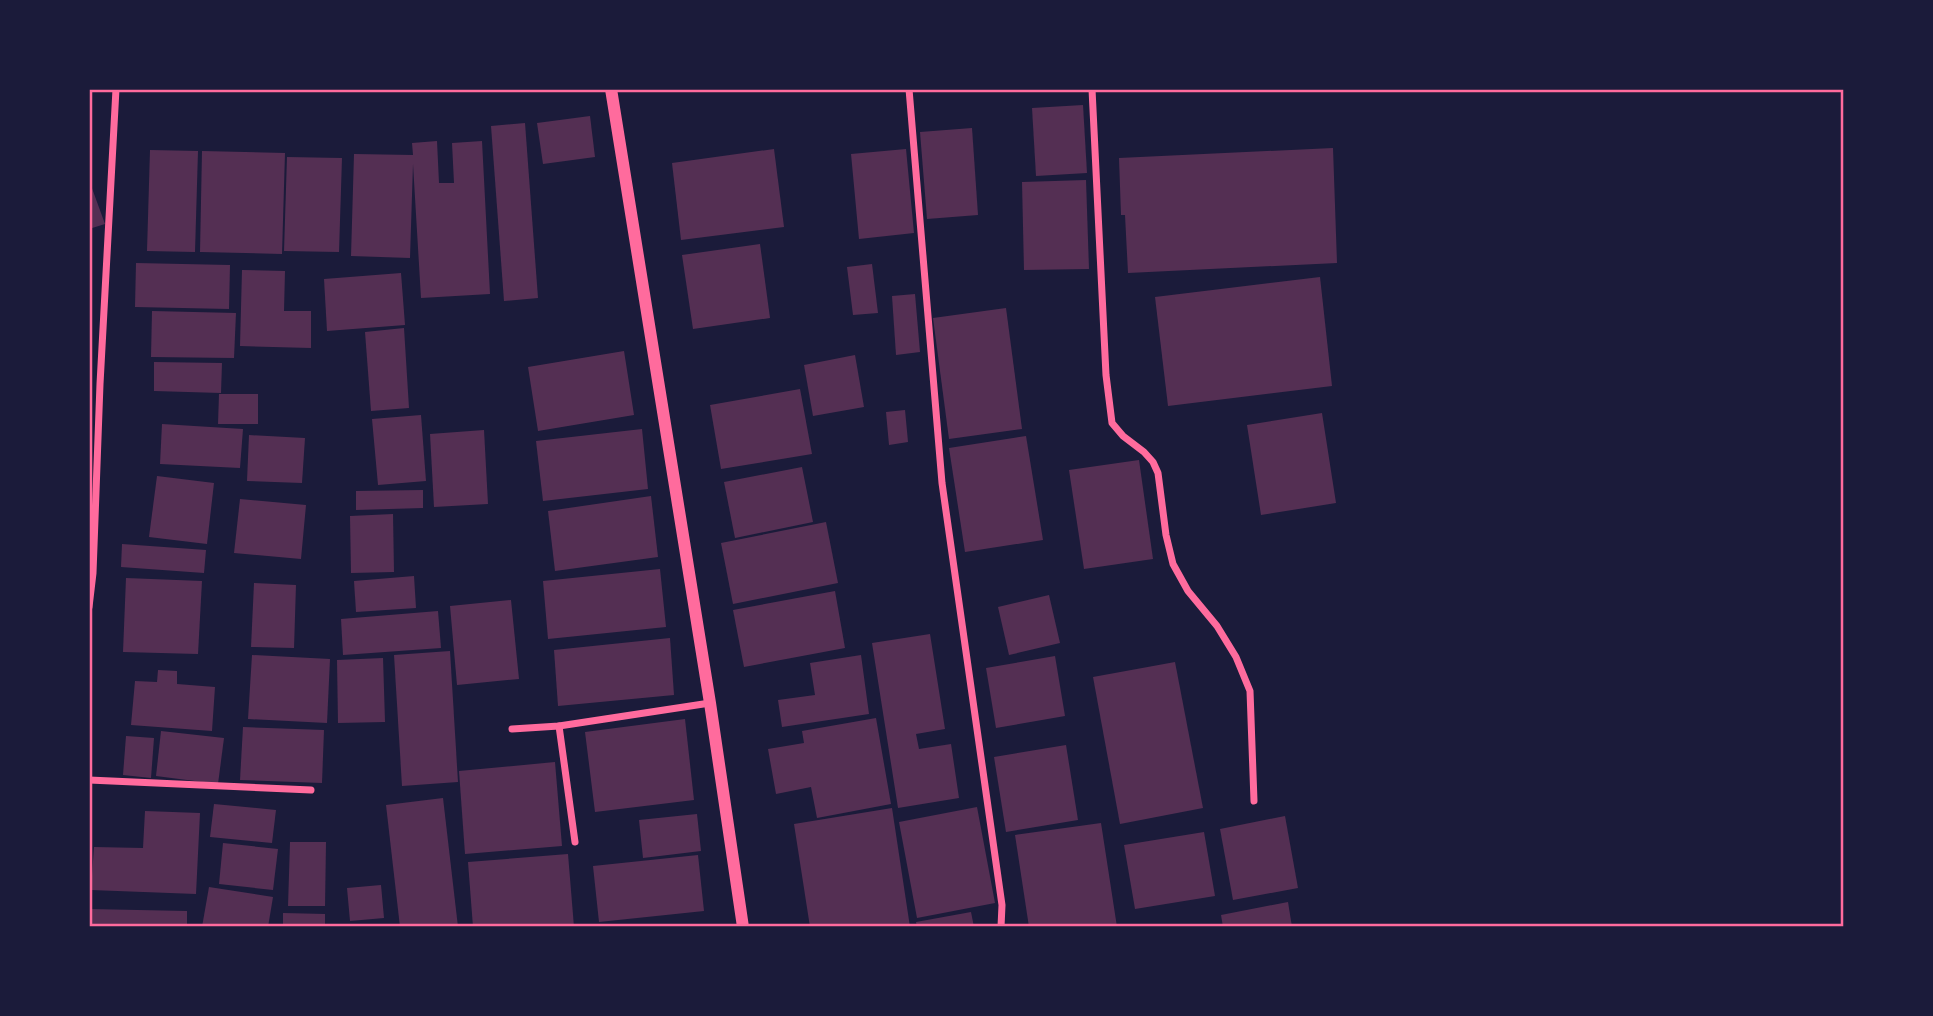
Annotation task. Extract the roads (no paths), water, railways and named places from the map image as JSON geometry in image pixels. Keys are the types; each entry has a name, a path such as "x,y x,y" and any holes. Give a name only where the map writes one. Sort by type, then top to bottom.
{"street":[{"path":"89,607 116,89"},
{"path":"611,89 743,927"},
{"path":"909,89 942,483 1002,905 1001,927"},
{"path":"1092,89 1106,375 1112,424 1153,463 1158,473 1166,535 1173,564 1188,592 1217,626 1236,657 1250,691 1254,801"},
{"path":"512,729 559,726 709,703"},
{"path":"559,726 575,842"},
{"path":"89,780 311,790"}]}
